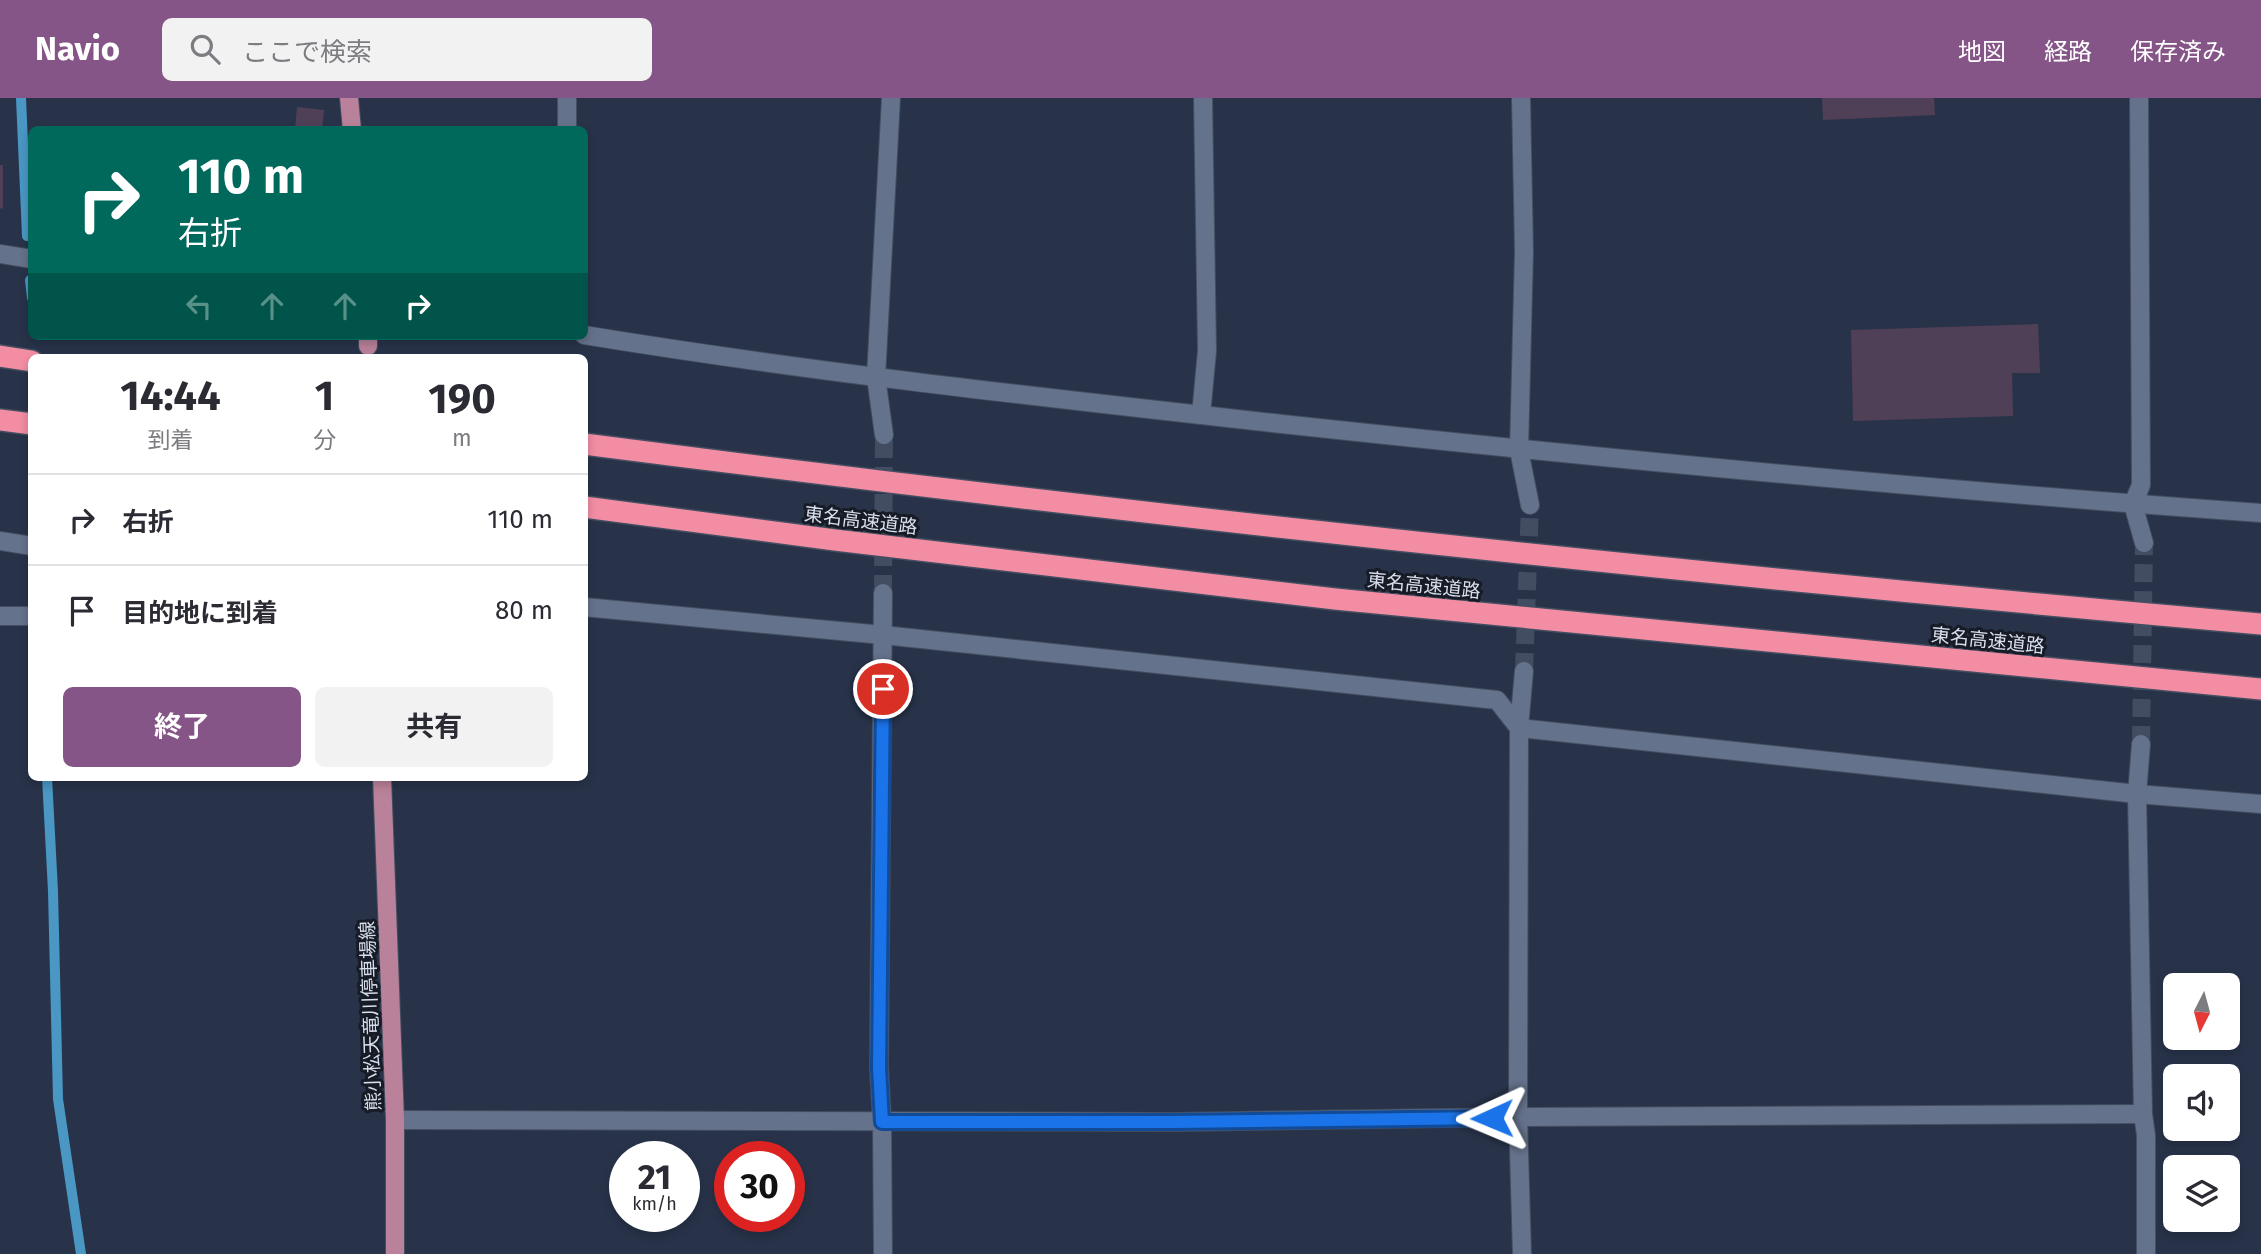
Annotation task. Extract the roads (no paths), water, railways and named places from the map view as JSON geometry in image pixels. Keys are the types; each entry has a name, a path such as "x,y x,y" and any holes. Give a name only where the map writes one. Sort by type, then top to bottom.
{"highway":[{"path":"0,356 28,360"},
{"path":"0,420 28,424"},
{"path":"588,445 1344,536 2261,624"},
{"name":"東名高速道路","path":"588,508 849,542 1335,599 2261,689"}],"main road":[{"path":"349,98 352,126"},
{"name":"熊小松天竜川停車場線","path":"382,781 395,1119 395,1254"}],"street":[{"path":"567,98 568,126"},
{"path":"884,435 876,377 891,98"},
{"path":"1201,415 1207,351 1203,98"},
{"path":"1521,98 1524,251 1519,450 1530,505"},
{"path":"2139,98 2141,485 2133,504 2144,543"},
{"path":"0,254 28,258"},
{"path":"588,336 876,377 1519,450 2261,513"},
{"path":"0,541 28,545"},
{"path":"883,593 879,1068 883,1254"},
{"path":"588,607 883,635 1497,700 1519,728 2137,794 2261,804"},
{"path":"0,616 28,616"},
{"path":"1522,1254 1518,1118 1519,728 1524,671"},
{"path":"2141,744 2137,794 2143,1114 2146,1135 2146,1254"},
{"path":"395,1119 1175,1122 2143,1114"}],"waterway":[{"path":"21,98 27,236"},
{"path":"47,781 58,1099 81,1254"}],"tunnel":[{"path":"883,593 884,435"},
{"path":"1524,671 1530,505"},
{"path":"2141,744 2144,543"}]}
